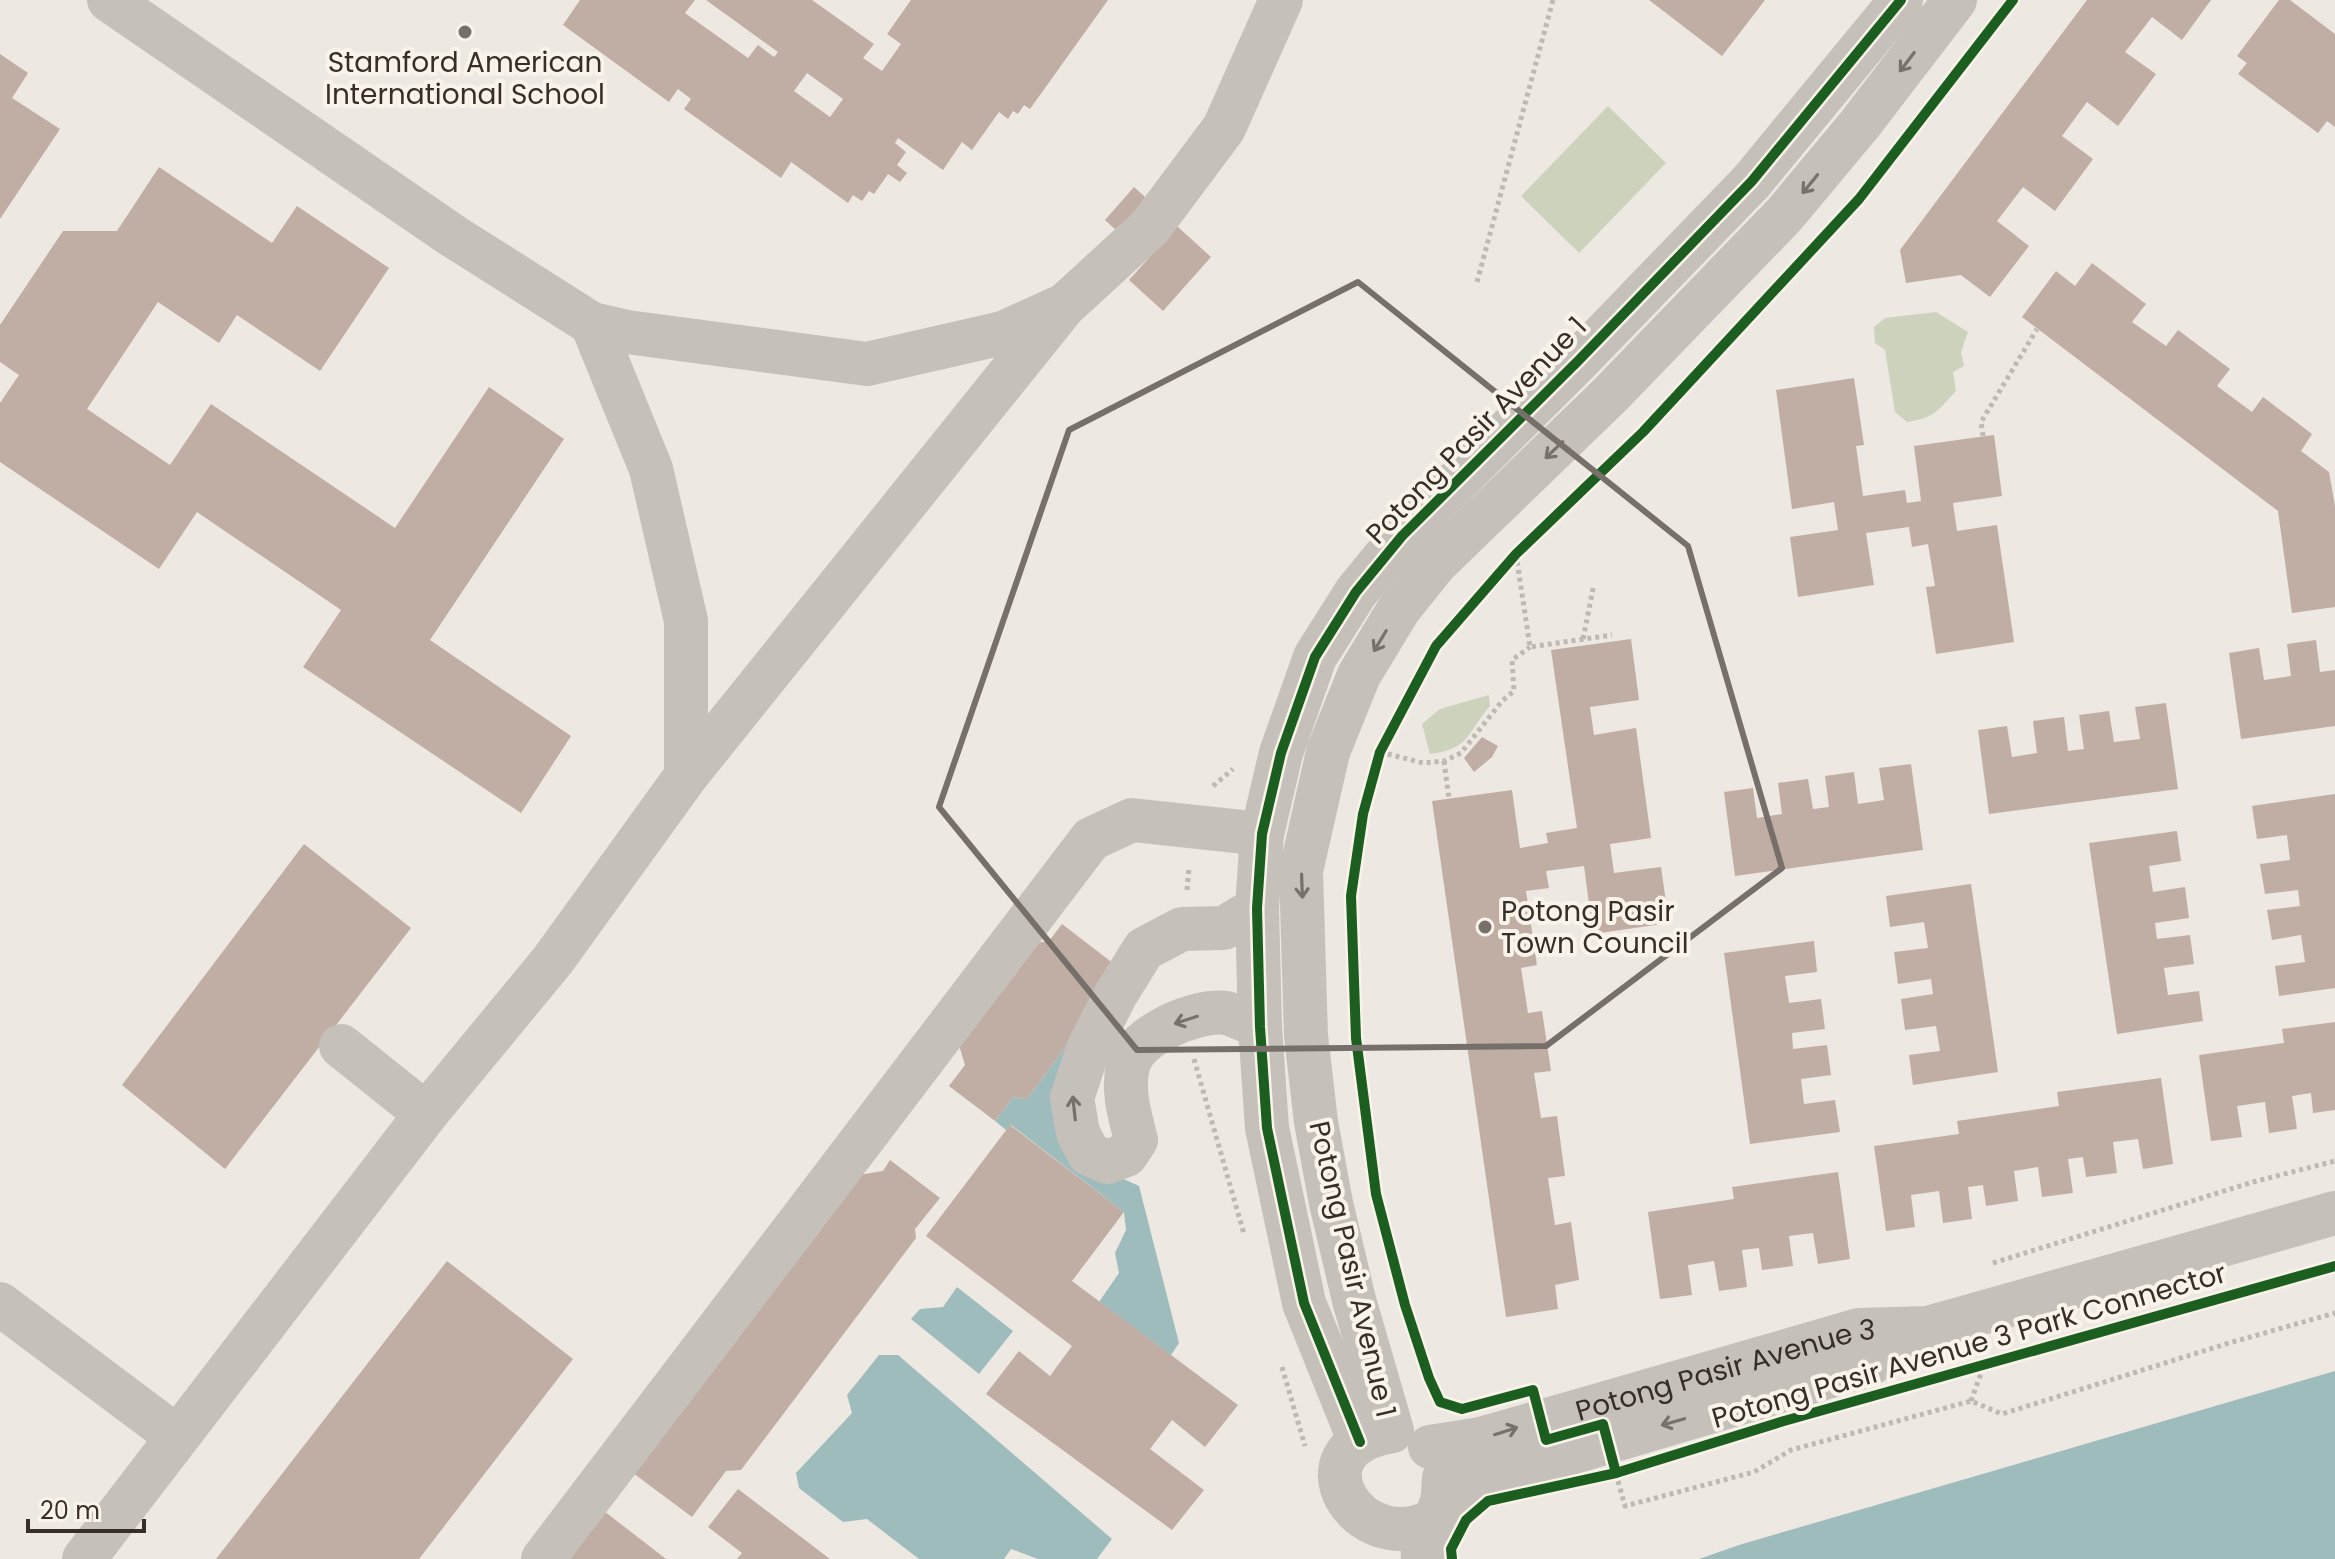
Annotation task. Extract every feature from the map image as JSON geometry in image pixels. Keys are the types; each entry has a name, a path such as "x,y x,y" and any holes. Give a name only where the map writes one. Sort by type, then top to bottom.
{"street":[{"path":"109,0 453,236 592,324 627,332 867,364 1003,333 1064,306"},
{"path":"84,1559 426,1114 553,960 686,776 1064,306 1150,227 1224,128 1281,0"},
{"name":"Potong Pasir Avenue 1","path":"1394,1440 1348,1454 1341,1469 1340,1494 1349,1517 1361,1529 1414,1539 1444,1471 1394,1440 1304,1303 1267,1128 1260,1027 1257,908 1262,834 1281,753 1315,657 1356,592 1402,536 1578,361 1752,181 1901,0"},
{"name":"Potong Pasir Avenue 1","path":"1394,1440 1354,1300 1331,1203 1316,1122 1306,1036 1301,871 1328,752 1359,675 1399,609 1436,563 1610,395 1785,214 1860,124 1955,0"},
{"path":"592,324 651,469 686,621 686,776"},
{"path":"543,1559 1091,839 1132,820 1262,834"},
{"path":"1257,908 1224,928 1182,929 1144,949 1089,1047 1072,1098 1078,1133 1089,1154 1107,1162 1126,1155 1136,1140 1126,1098 1128,1064 1150,1036 1188,1017 1225,1013 1260,1027"},
{"path":"341,1046 426,1114"},
{"name":"Potong Pasir Avenue 3","path":"1394,1440 1481,1439 1859,1330 1928,1328 2335,1213"},
{"path":"0,1304 176,1436"},
{"name":"Potong Pasir Avenue 3","path":"1414,1539 1469,1483 1868,1365 1928,1328"}],"path":[{"path":"1477,282 1553,0"},
{"path":"1983,436 1981,422 2037,329"},
{"path":"1506,566 1528,543"},
{"path":"1516,554 1530,647"},
{"path":"1583,639 1594,584"},
{"path":"1380,752 1423,763 1444,761 1461,753 1502,701 1514,691 1512,660 1530,647 1612,635"},
{"path":"1377,765 1387,739"},
{"path":"1444,761 1449,799"},
{"path":"1980,1267 2253,1182 2335,1161"},
{"path":"1602,1476 1616,1473 1625,1506 1754,1472 1791,1450 1971,1401 2002,1414 2335,1313"},
{"path":"1971,1401 1984,1365"}],"highlighted area":[{"path":"1358,282 1688,546 1782,868 1546,1046 1137,1050 939,807 1069,430"}],"green space":[{"path":"1608,106 1666,163 1579,253 1521,196"},
{"path":"1936,312 1968,332 1961,352 1964,366 1953,372 1956,391 1940,409 1930,416 1907,422 1895,412 1885,350 1875,343 1874,327 1885,318"},
{"path":"1489,695 1490,706 1466,739 1453,748 1430,754 1422,724 1440,709"}],"water":[{"path":"1105,993 1065,1152 1139,1186 1179,1343 1171,1355 1099,1302 1119,1273 1115,1253 1126,1230 1124,1212 1011,1125 1006,1130 995,1121 1013,1097 1027,1099"},
{"path":"957,1287 1013,1331 979,1374 911,1319 920,1309 943,1307"},
{"path":"879,1355 898,1355 1112,1539 1097,1559 1038,1559 1011,1549 1004,1559 919,1559 867,1519 843,1522 799,1488 796,1473 852,1413 847,1395"},
{"path":"2335,1371 2335,1559 1699,1559 1739,1545"}],"building":[{"path":"580,0 695,0 685,13 748,58 758,45 774,57 778,52 706,0 812,0 874,44 863,58 882,71 901,44 887,34 911,0 1108,0 1030,109 1024,105 1018,114 1013,111 1008,119 999,112 972,150 962,142 943,170 898,138 895,143 906,152 897,165 907,173 900,182 888,174 874,194 869,191 862,201 853,195 848,203 791,162 781,178 684,109 691,99 678,89 669,102 563,25","holes":["807,73 843,99 830,117 794,91"]},
{"path":"1649,0 1765,0 1722,56"},
{"path":"2087,0 2211,0 2182,40 2152,17 2125,52 2156,74 2118,126 2087,102 2062,136 2093,159 2055,211 2023,187 1997,221 2029,246 1990,297 1961,275 1906,283 1900,250"},
{"path":"2279,0 2290,0 2335,34 2335,127 2327,121 2318,133 2238,74 2247,63 2237,56"},
{"path":"0,54 28,73 12,98 60,129 0,219"},
{"path":"159,167 272,243 297,206 389,268 320,371 237,315 219,343 158,302 87,409 170,465 211,404 395,528 489,387 564,439 430,640 571,736 521,813 303,667 341,610 197,512 159,569 0,462 0,403 19,375 0,362 0,325 63,231 117,231"},
{"path":"1134,187 1211,257 1163,311 1129,280 1148,259 1105,220"},
{"path":"2092,263 2146,304 2132,322 2166,346 2178,330 2230,369 2217,386 2252,412 2263,397 2312,434 2301,451 2329,472 2335,506 2335,607 2292,613 2278,511 2022,317 2056,271 2075,286"},
{"path":"1854,378 1864,445 1856,446 1863,496 1905,490 1907,503 1921,501 1914,446 1994,435 2002,496 1953,503 1957,531 1997,525 2014,642 1936,654 1926,587 1935,586 1928,544 1912,547 1909,527 1866,533 1874,585 1798,597 1790,537 1838,530 1834,502 1792,509 1776,390"},
{"path":"1631,639 1639,700 1590,707 1594,735 1636,728 1651,838 1610,844 1614,873 1661,867 1669,923 1593,934 1584,866 1546,871 1549,888 1526,891 1537,965 1521,968 1528,1013 1542,1011 1551,1071 1534,1073 1541,1118 1557,1116 1565,1176 1548,1178 1555,1225 1571,1222 1579,1280 1555,1285 1558,1309 1506,1317 1432,801 1512,790 1520,848 1548,843 1546,833 1577,828 1551,650"},
{"path":"2316,640 2320,672 2335,670 2335,726 2241,739 2229,653 2259,648 2264,680 2291,676 2287,644"},
{"path":"2166,703 2178,789 1989,814 1978,730 2007,726 2012,757 2037,753 2033,721 2064,717 2068,751 2084,749 2079,715 2109,711 2114,742 2140,739 2135,707"},
{"path":"1482,737 1498,746 1492,757 1474,772 1464,758"},
{"path":"1911,764 1923,850 1735,876 1724,792 1753,788 1757,818 1782,814 1778,783 1808,779 1813,809 1829,807 1825,776 1854,772 1858,804 1884,800 1879,768"},
{"path":"2335,794 2335,988 2279,996 2275,966 2305,962 2301,935 2272,940 2267,910 2300,906 2298,890 2265,894 2260,864 2290,860 2287,835 2257,839 2252,806"},
{"path":"2177,831 2181,861 2149,866 2153,892 2185,887 2189,918 2155,923 2157,939 2190,935 2194,964 2164,968 2168,995 2199,991 2203,1021 2117,1034 2089,843"},
{"path":"304,844 411,928 225,1169 122,1085"},
{"path":"1971,884 1998,1072 1913,1085 1909,1055 1940,1051 1936,1026 1905,1030 1901,999 1933,994 1931,979 1898,984 1894,952 1928,948 1924,922 1890,927 1886,896"},
{"path":"1062,924 1114,964 1105,993 1027,1099 1013,1097 995,1121 949,1086 965,1065 959,1045 1036,943 1049,941"},
{"path":"1814,941 1817,972 1785,976 1789,1003 1821,999 1825,1029 1792,1033 1793,1049 1827,1045 1831,1075 1801,1079 1804,1104 1835,1100 1840,1132 1750,1144 1724,953"},
{"path":"2335,1022 2335,1110 2313,1113 2311,1093 2292,1096 2297,1129 2269,1133 2265,1102 2237,1106 2242,1137 2211,1141 2199,1055 2284,1043 2282,1029"},
{"path":"2161,1078 2173,1164 2143,1169 2138,1139 2113,1142 2117,1173 2086,1177 2083,1157 2068,1159 2073,1193 2042,1197 2038,1167 2014,1171 2018,1201 1986,1206 1983,1185 1968,1187 1972,1219 1943,1223 1939,1191 1911,1195 1915,1227 1886,1231 1874,1146 1959,1134 1957,1121 2059,1106 2057,1092"},
{"path":"1010,1125 1124,1212 1072,1281 1238,1405 1205,1447 1172,1420 1150,1449 1204,1490 1172,1530 986,1394 1019,1351 1050,1376 1072,1346 926,1236"},
{"path":"890,1160 940,1198 915,1229 916,1238 741,1470 726,1471 692,1517 633,1473 859,1175 883,1171"},
{"path":"1838,1172 1850,1259 1818,1264 1813,1233 1789,1236 1793,1266 1762,1270 1759,1248 1742,1250 1747,1287 1719,1291 1714,1261 1688,1265 1692,1295 1660,1299 1648,1212 1734,1199 1732,1187"},
{"path":"447,1261 573,1359 419,1559 216,1559"},
{"path":"738,1489 830,1559 737,1559 742,1553 708,1527"},
{"path":"604,1511 666,1559 568,1559"}],"cycle path":[{"path":"1360,1442 1304,1303 1267,1128 1260,1027 1257,908 1262,834 1281,753 1315,657 1356,592 1402,536 1578,361 1752,181 1901,0"},
{"path":"1616,1473 1603,1424 1546,1440 1533,1390 1462,1409 1440,1402 1429,1378 1405,1305 1376,1194 1356,1038 1351,896 1363,814 1380,752 1436,646 1516,554 1643,432 1859,199 2013,0"},
{"name":"Potong Pasir Avenue 3 Park Connector","path":"1452,1559 1451,1549 1466,1520 1488,1501 1616,1473 1784,1421 2335,1266"}],"place":[{"name":"Stamford American International School","path":"465,32"},
{"name":"Potong Pasir Town Council","path":"1485,927"}]}
